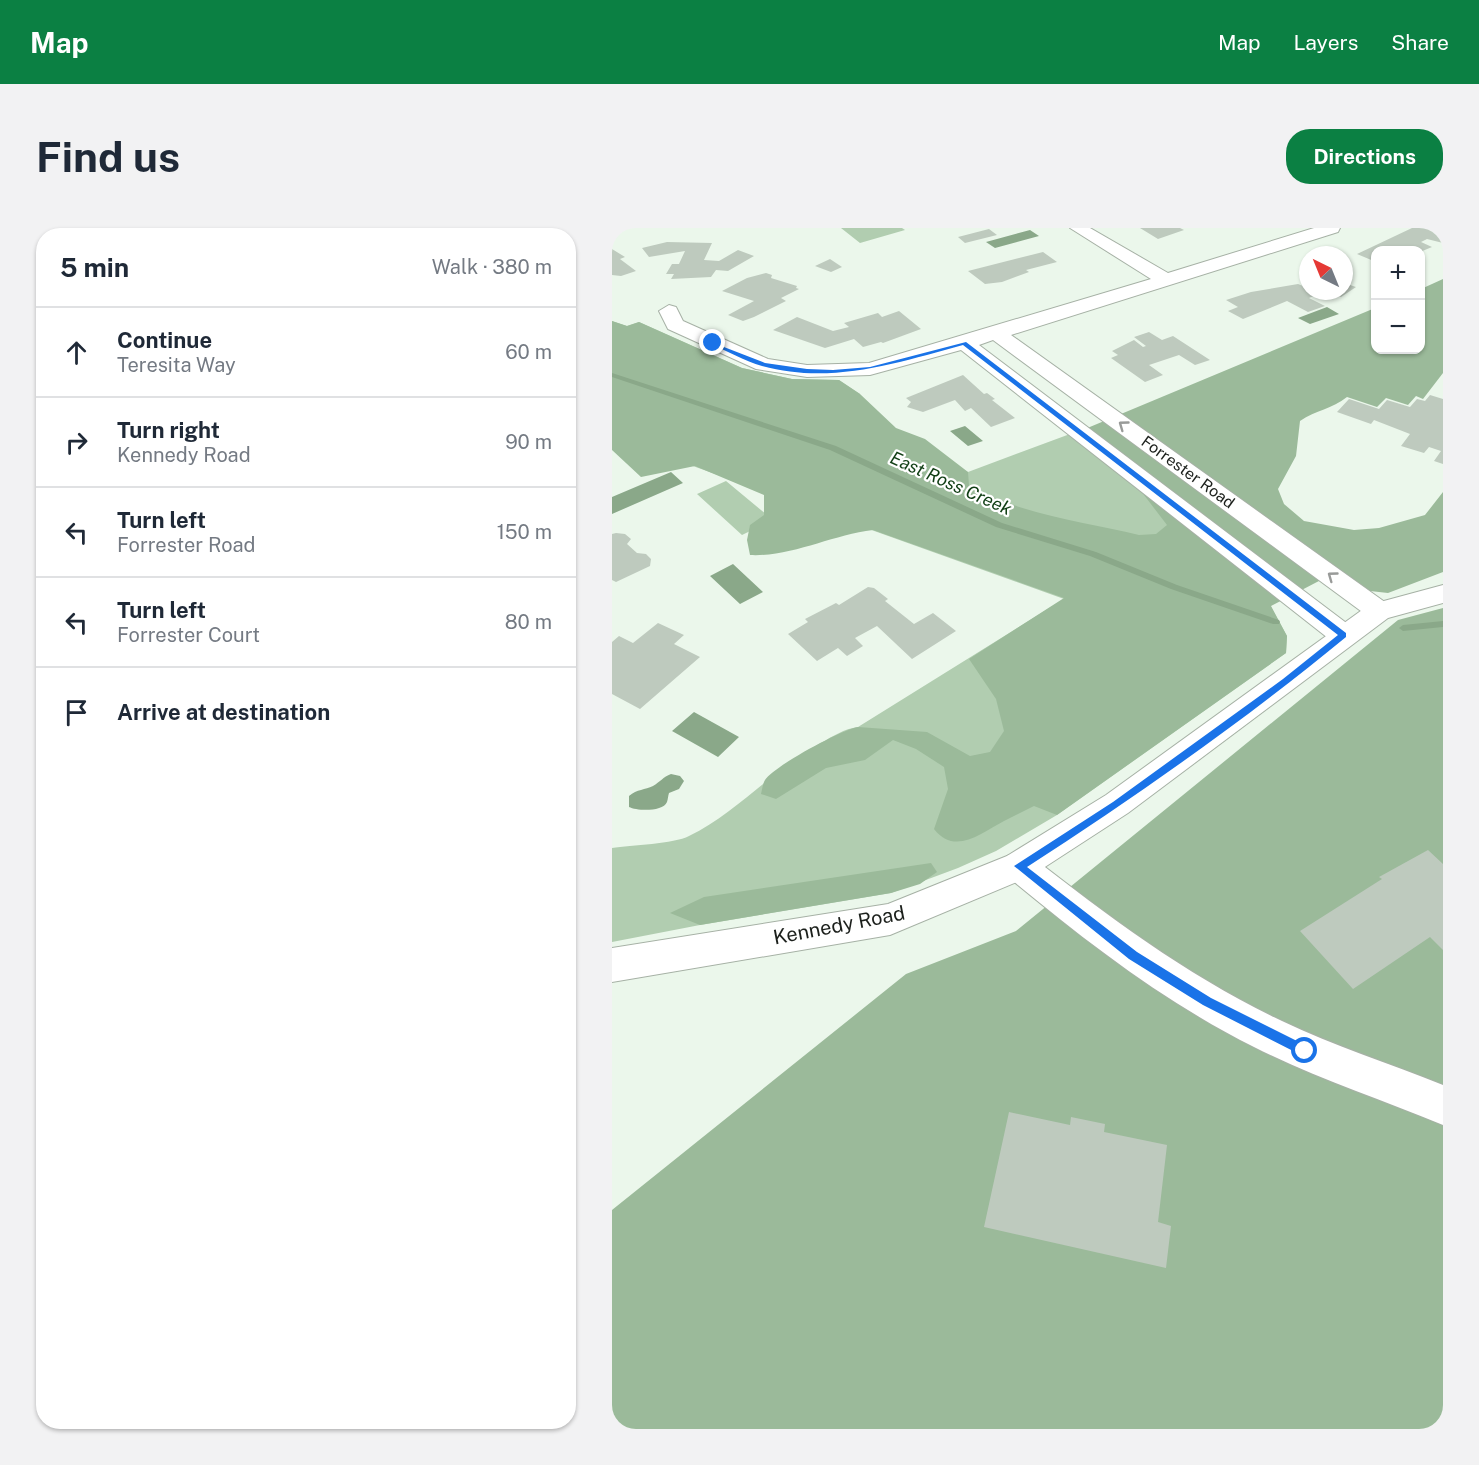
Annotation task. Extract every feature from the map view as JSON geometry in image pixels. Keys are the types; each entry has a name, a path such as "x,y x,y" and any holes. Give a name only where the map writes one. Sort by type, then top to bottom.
{"street":[{"path":"1078,228 1166,280"},
{"path":"669,310 675,325 763,365 807,371 870,369 964,343 1332,228"},
{"name":"Forrester Road","path":"996,333 1379,610"},
{"name":"Forrester Road","path":"964,343 1343,635"},
{"name":"Kennedy Road","path":"612,964 890,920 1019,866 1117,804 1379,610 1443,594"},
{"path":"1019,866 1133,955 1207,1002 1305,1051 1443,1105"}],"shaded area":[{"path":"841,228 902,228 905,230 860,243"},
{"path":"1030,230 1039,236 995,248 986,242"},
{"path":"1443,279 1443,373 1423,399 1416,396 1408,405 1386,398 1377,407 1347,397 1300,421 1296,456 1278,489 1284,504 1304,521 1354,530 1379,528 1425,515 1443,492 1443,572 1388,593 1370,591 1340,570 1271,606 1287,636 1286,653 1057,815 1034,806 968,840 951,841 942,837 934,829 948,789 944,767 916,749 893,740 865,760 826,768 776,799 761,794 765,780 781,766 823,741 858,727 927,732 970,756 990,752 1004,731 996,699 969,659 1064,598 873,530 781,553 750,555 747,540 750,525 764,515 764,495 695,466 641,477 612,450 612,321 627,326 639,322 742,368 792,379 839,380 860,394 896,428 925,439 968,472 969,485 988,495 1052,516 1139,535 1156,534 1167,525 1144,495 1132,470 1085,429 1371,310 1371,354 1425,354 1425,287"},
{"path":"1327,307 1339,314 1310,324 1298,318"},
{"path":"612,321 627,326 639,322 742,368 792,379 839,380 860,394 831,407 968,472 1070,434 1199,538 1271,607 1287,636 1286,653 1057,815 996,851 958,868 891,893 612,942 612,848 663,843 689,836 724,815 804,753 839,733 858,727 1064,599 612,437"},
{"path":"965,426 983,441 968,446 950,431"},
{"path":"671,472 683,483 612,514 612,497"},
{"path":"726,481 773,520 742,535 697,494"},
{"path":"733,564 763,592 740,604 710,576"},
{"path":"1443,608 1443,1429 612,1429 612,1210 906,974 1016,931 1398,620"},
{"path":"694,712 739,737 718,757 672,731"},
{"path":"671,774 680,776 684,781 679,789 669,793 665,805 650,810 629,807 629,796 653,786"},
{"path":"931,863 937,872 920,884 891,893 700,925 670,913 704,897"}],"building":[{"path":"1140,228 1180,228 1184,230 1158,239"},
{"path":"1412,228 1443,228 1443,243 1427,239 1421,242 1432,247 1425,250 1425,246 1374,246"},
{"path":"989,229 997,235 965,243 958,237"},
{"path":"667,242 712,243 704,260 719,261 738,250 754,256 728,271 716,270 711,277 671,279 674,274 666,274 672,264 679,264 685,251 649,257 642,248"},
{"path":"1371,247 1371,260 1357,254"},
{"path":"612,249 625,257 620,259 636,271 621,276 612,275"},
{"path":"1043,252 1057,262 1026,270 1029,272 1002,282 985,284 968,271"},
{"path":"830,259 842,267 831,272 815,266"},
{"path":"766,273 772,275 771,278 797,286 796,288 799,289 781,298 786,301 754,317 743,321 728,315 754,301 722,291 747,278"},
{"path":"1298,284 1299,300 1313,300 1325,306 1308,312 1287,301 1243,319 1228,311 1238,307 1226,300 1251,292"},
{"path":"899,311 921,329 883,343 863,347 854,339 825,348 773,330 797,317 833,331 849,327 844,323 878,313 882,317"},
{"path":"1149,332 1162,340 1173,336 1210,360 1195,365 1179,355 1149,365 1163,375 1145,382 1111,358 1118,355 1112,351 1134,340 1143,347 1146,346 1134,337"},
{"path":"963,375 984,394 987,393 995,399 992,400 1015,418 991,427 971,408 965,411 955,400 923,412 907,407 911,402 906,398"},
{"path":"1430,395 1443,399 1443,464 1434,461 1441,451 1429,447 1424,453 1401,446 1410,434 1374,420 1371,424 1337,412 1349,399 1379,409 1387,400 1410,407 1417,399 1425,401"},
{"path":"612,534 625,534 631,539 627,544 637,553 646,554 651,559 650,566 616,582 612,580"},
{"path":"868,587 874,588 888,599 885,601 914,624 933,613 956,631 912,659 877,626 855,638 863,646 847,656 838,648 817,661 788,634 808,622 805,619 836,603 839,605"},
{"path":"658,623 684,635 674,644 700,657 640,709 612,694 612,642 619,636 633,643"},
{"path":"1428,850 1443,864 1443,950 1430,937 1353,989 1300,931 1382,879 1379,877"},
{"path":"1009,1112 1070,1125 1071,1117 1105,1124 1104,1132 1167,1145 1158,1222 1171,1226 1166,1268 984,1227"}],"waterway":[{"name":"East Ross Creek","path":"612,375 833,448 999,525 1093,554 1174,587 1276,622"},
{"name":"East Ross Creek","path":"1403,628 1443,624"}],"route":[{"path":"713,343 763,365 807,371 833,371 870,369 964,343 1343,635 1286,681 1117,804 1019,866 1065,905 1133,955 1207,1002 1305,1051"}]}
